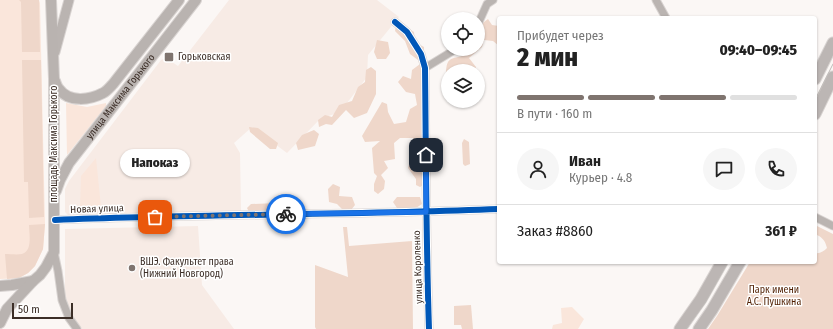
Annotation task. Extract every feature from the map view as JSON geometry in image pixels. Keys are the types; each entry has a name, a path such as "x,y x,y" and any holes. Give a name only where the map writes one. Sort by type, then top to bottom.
{"main road":[{"name":"площадь Максима Горького","path":"0,323 10,305 46,268 54,252 54,79 52,0"},
{"name":"улица Максима Горького","path":"54,79 60,90 67,96 76,99 94,97 105,92 113,84 179,0"},
{"name":"улица Максима Горького","path":"54,198 60,180 70,163 196,0"},
{"path":"817,75 833,43"},
{"path":"817,110 833,77"},
{"path":"680,329 701,299 721,264"},
{"path":"699,329 739,264"},
{"path":"0,286 33,281"}],"street":[{"path":"53,57 69,0"},
{"path":"483,12 487,4 493,0"},
{"path":"656,0 665,16"},
{"name":"улица Короленко","path":"395,22 407,32 420,54 425,68 426,236 430,329"},
{"path":"425,68 445,56"},
{"name":"Новая улица","path":"55,220 497,209"},
{"path":"817,218 833,226"},
{"path":"54,252 64,308 77,329"}],"shaded area":[{"path":"0,0 39,0 40,3 45,224 43,249 35,266 28,273 19,278 0,279"},
{"path":"229,0 377,0 399,17 368,55 367,77 340,112 320,119 287,153 252,127 234,143 240,153 241,211 68,215 65,212 65,189 69,181 161,60 166,58 178,66"},
{"path":"66,103 87,107 106,103 106,106 67,155"},
{"path":"96,158 101,207 80,208 81,176"},
{"path":"198,226 202,285 234,329 82,329 65,307 65,229"},
{"path":"572,307 584,319 578,329 552,329 553,325 562,323 561,308"}],"green space":[{"path":"19,0 39,0 40,52 22,52 21,2"},
{"path":"488,19 492,25 497,26 497,44 493,41 485,40 485,21"},
{"path":"401,24 414,32 415,42 424,47 424,56 418,60 410,54 405,41 395,31 396,26"},
{"path":"377,40 388,42 390,53 386,59 377,59 374,52"},
{"path":"471,56 469,58 474,64 447,64 450,60"},
{"path":"22,60 41,60 44,217 29,218 28,182 24,182"},
{"path":"420,64 423,71 423,94 430,101 430,119 422,126 425,164 420,171 425,176 425,184 420,187 416,185 416,179 408,168 413,149 413,138 400,138 394,143 395,159 384,161 388,168 381,175 385,181 384,189 378,194 374,191 374,184 377,176 374,173 372,148 380,141 365,142 362,136 382,102 387,104 388,112 394,124 406,122 410,109 417,105 415,94 406,92 398,82 403,76 411,79 412,70"},
{"path":"371,67 376,71 376,94 367,113 354,118 346,110 332,125 326,124 319,127 318,120 325,115 332,117 339,105 352,101 358,87 365,82 366,70"},
{"path":"249,127 258,128 278,143 276,149 270,149 250,132"},
{"path":"314,130 319,134 315,146 298,150 296,143 302,135"},
{"path":"464,139 469,142 470,164 465,166 463,164 462,143"},
{"path":"333,184 340,187 339,196 352,197 355,205 351,210 343,210 337,204 329,202 328,189"},
{"path":"397,197 420,197 422,204 416,208 397,208 393,202"},
{"path":"277,203 279,208 275,213 250,214 247,208 251,204"},
{"path":"45,224 43,249 35,266 28,273 19,278 7,279 5,254 22,254 25,252 28,249 30,241 29,225"},
{"name":"Парк имени А.С. Пушкина","path":"817,226 833,234 833,329 708,329 749,264 817,264 817,253 820,253 827,248 820,236 817,235"},
{"path":"343,227 347,227 349,246 412,241 413,329 316,329 315,265 348,277"},
{"path":"471,305 473,329 462,329 461,325 454,325 454,306"}],"tram line":[{"path":"817,96 833,64"},
{"path":"686,329 705,303 727,264"}],"cycle path":[{"path":"395,22 407,32 421,54 425,68 429,329"},
{"path":"55,220 497,209"}],"way so far":[{"path":"155,217 286,214"}],"place":[{"name":"Горьковская","path":"169,57"},
{"name":"Напоказ","path":"155,217"},
{"name":"ВШЭ. Факультет права (Нижний Новгород)","path":"132,268"}],"route":[{"path":"286,214 426,212 426,155"}]}
